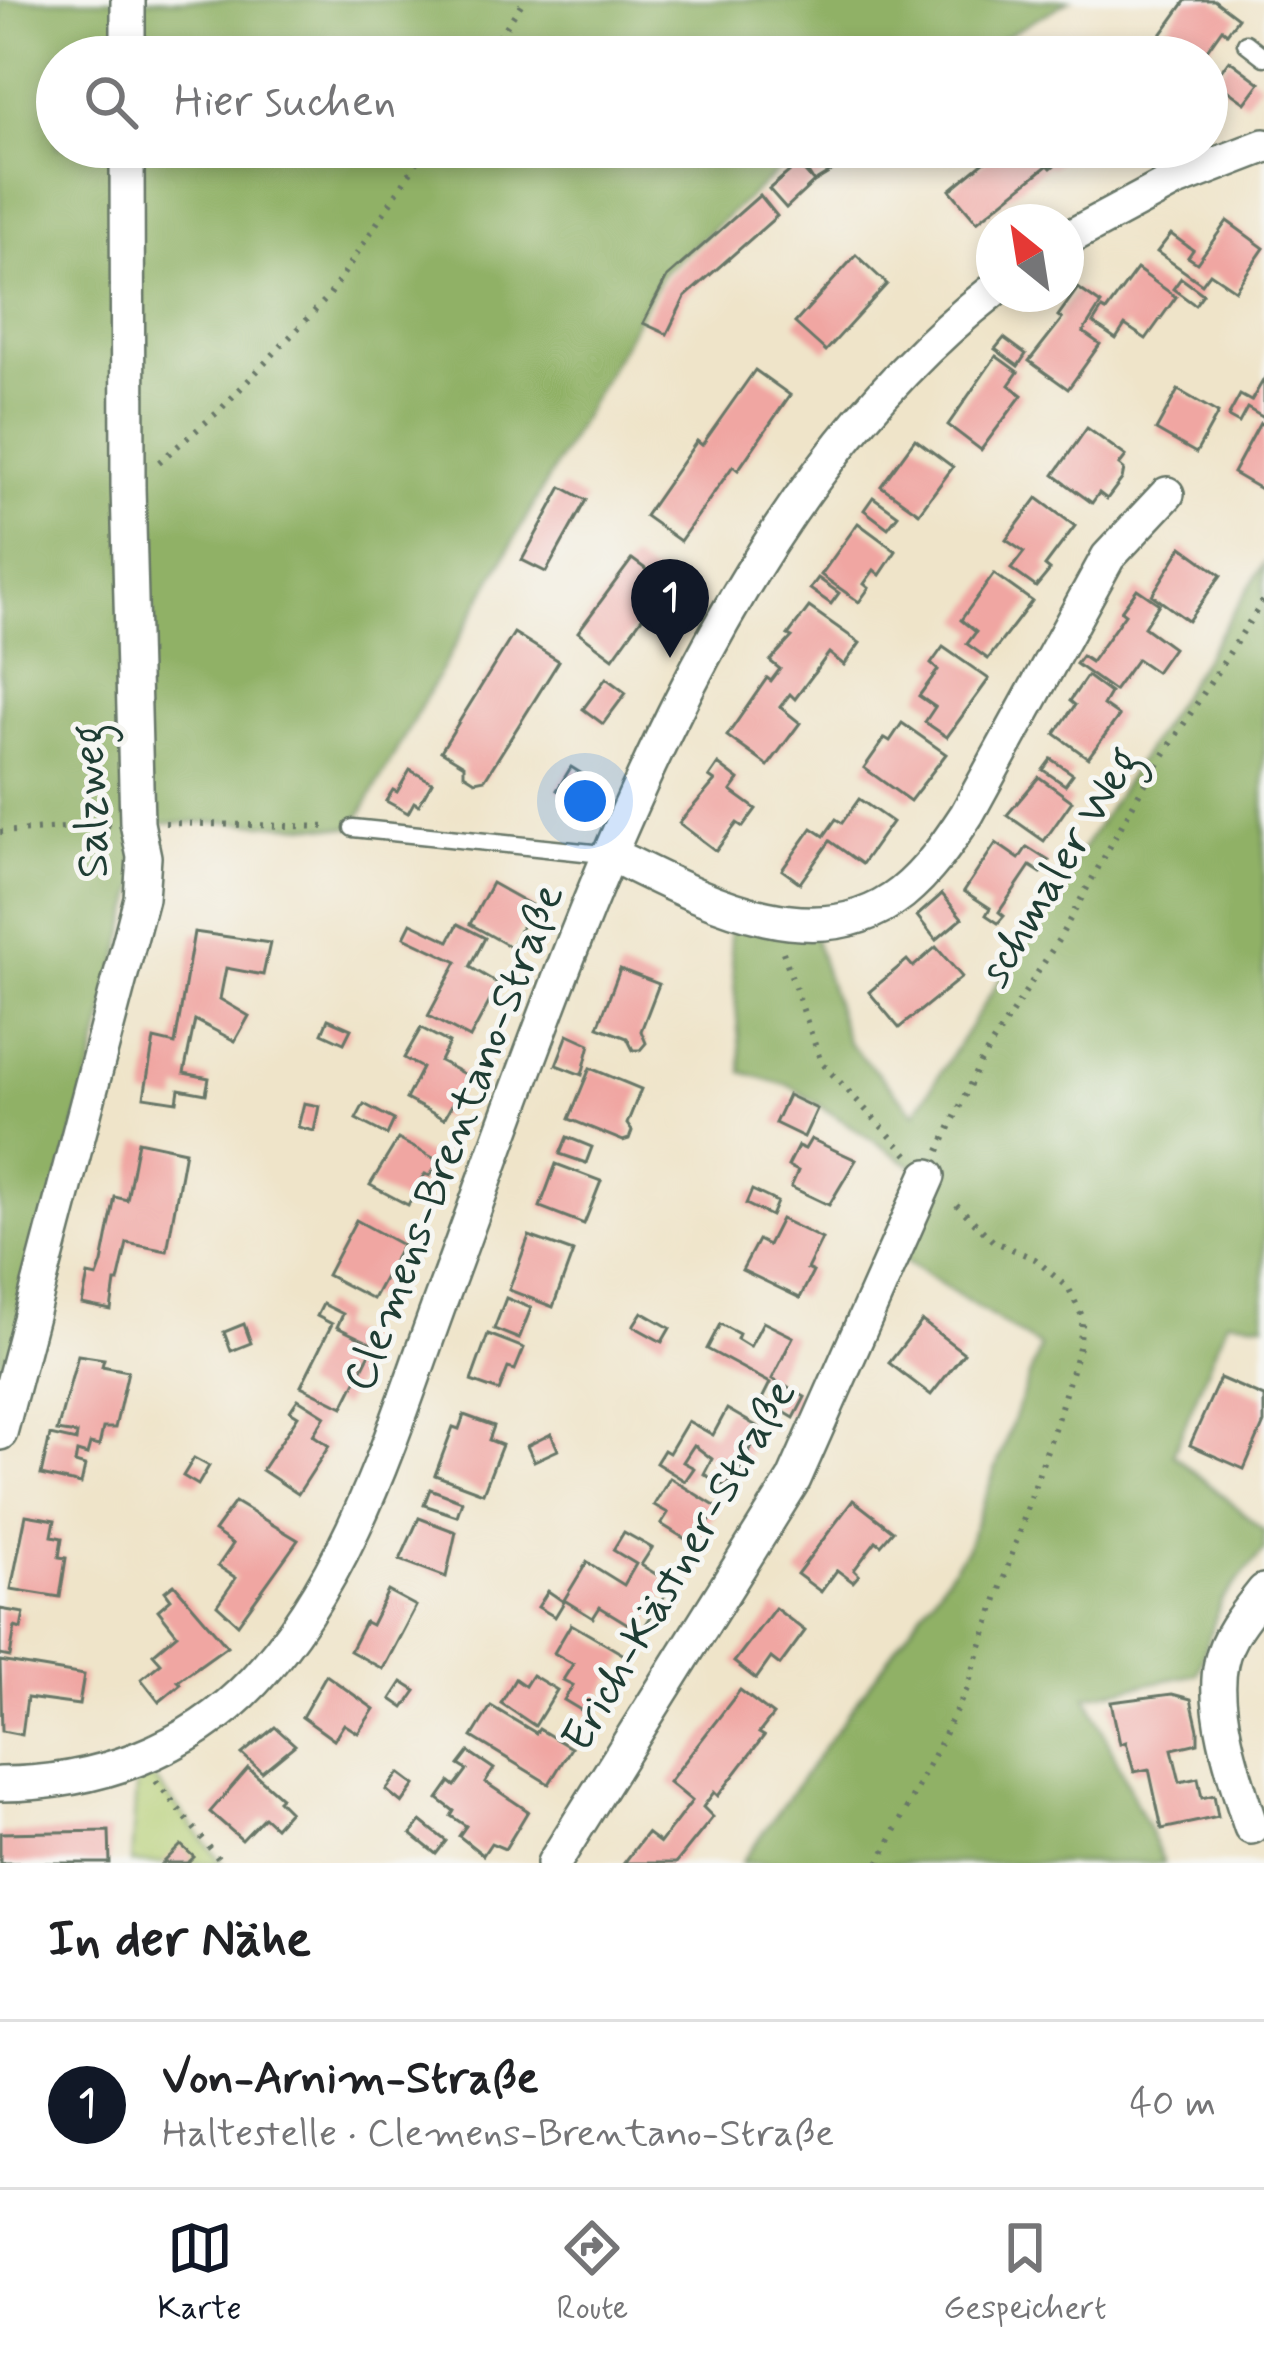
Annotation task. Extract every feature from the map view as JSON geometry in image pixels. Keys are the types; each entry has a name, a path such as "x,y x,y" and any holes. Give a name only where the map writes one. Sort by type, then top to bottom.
{"street":[{"path":"128,0 128,36"},
{"path":"1228,160 1264,146"},
{"name":"Salzweg","path":"0,1433 141,898 144,857 137,824 128,487 127,168"},
{"path":"1084,230 1209,168"},
{"name":"Clemens-Brentano-Straße","path":"0,1784 47,1784 138,1759 195,1729 256,1679 316,1598 377,1473 558,986 612,855 699,668 773,537 814,478 878,398 976,306"},
{"path":"612,855 688,890 772,920 847,920 887,903 918,879 967,814 1108,557 1167,494"},
{"name":"Erich-Kästner-Straße","path":"554,1863 794,1479 928,1176"},
{"path":"1251,1827 1226,1738 1220,1664 1232,1636 1264,1591"}],"lane":[{"path":"1246,43 1264,57"},
{"path":"353,828 612,855"}],"path":[{"path":"500,36 524,0"},
{"path":"128,487 219,411 329,296 413,168"},
{"name":"schmaler Weg","path":"928,1176 980,1063 1059,939 1140,793 1264,599"},
{"path":"0,832 222,822 353,828"},
{"path":"772,920 821,1062 993,1240 1035,1259 1069,1289 1083,1318 1058,1417 966,1691 879,1863"},
{"path":"138,1759 222,1863"}],"green space":[{"path":"0,0 1070,0 1006,36 36,36 36,168 781,168 663,273 353,828 137,824 144,857 0,1433"},
{"path":"1264,564 1264,1323 1227,1320 1173,1454 1264,1531 1264,1550 1221,1601 1197,1674 1087,1696 1164,1863 741,1863 966,1550 1040,1347 894,1254 927,1176 790,1086 742,1072 727,906 810,923 847,1041 915,1113"},
{"path":"138,1759 222,1863 131,1863"}],"building":[{"path":"1186,0 1214,0 1238,18 1227,33 1222,29 1217,36 1160,36"},
{"path":"1228,61 1260,83 1245,103 1228,91"},
{"path":"793,168 802,168 814,182 786,208 769,189"},
{"path":"805,168 837,168 814,182"},
{"path":"977,168 1044,168 999,204 976,204 976,221 950,190"},
{"path":"760,195 777,216 685,297 667,334 643,323 667,277"},
{"path":"1227,221 1264,248 1235,290 1210,273 1202,284 1157,252 1171,234 1193,250 1188,257 1197,263"},
{"path":"856,255 887,284 826,351 795,323"},
{"path":"1137,269 1176,297 1146,339 1125,325 1116,339 1093,323"},
{"path":"1181,278 1203,294 1195,305 1173,289"},
{"path":"1084,292 1101,304 1083,332 1100,344 1068,389 1029,361 1062,319 1058,316 1084,312"},
{"path":"1004,338 1026,354 1018,366 995,349"},
{"path":"996,356 1018,372 1009,385 1022,395 981,450 948,425"},
{"path":"755,370 790,395 680,541 645,516"},
{"path":"1264,379 1264,418 1247,408 1239,423 1228,417 1240,395 1251,401"},
{"path":"1178,390 1218,413 1196,453 1156,430"},
{"path":"1260,423 1264,425 1264,491 1233,473"},
{"path":"1087,428 1126,456 1119,465 1124,469 1122,479 1107,499 1099,493 1092,503 1054,475"},
{"path":"915,439 953,467 919,513 881,486"},
{"path":"562,487 586,500 546,572 522,560"},
{"path":"873,497 898,515 888,528 864,510"},
{"path":"1037,498 1075,526 1045,566 1050,570 1036,587 1011,569 1024,552 1006,540"},
{"path":"858,523 896,551 880,575 874,570 859,602 821,575"},
{"path":"1182,547 1221,575 1188,621 1152,595"},
{"path":"632,559 666,584 613,658 578,632"},
{"path":"994,574 1032,601 988,659 967,644 976,632 961,620"},
{"path":"818,578 839,593 831,604 810,589"},
{"path":"1137,589 1159,604 1144,627 1173,648 1156,672 1137,659 1114,691 1076,664 1082,656 1091,662"},
{"path":"809,607 860,643 844,665 829,653 795,699 790,694 780,707 800,723 768,766 727,736 767,678 771,681 780,669 770,661 792,637 788,635"},
{"path":"514,633 559,661 485,779 475,781 464,774 464,765 441,751"},
{"path":"943,647 989,679 947,737 925,722 935,707 919,696 938,670 931,664"},
{"path":"1087,676 1110,693 1103,705 1119,716 1088,758 1055,734"},
{"path":"606,678 626,693 603,724 583,709"},
{"path":"902,723 946,754 910,801 864,768"},
{"path":"1051,759 1073,774 1065,785 1043,770"},
{"path":"718,764 739,780 731,791 756,809 743,827 737,823 716,851 679,823 715,781 709,777"},
{"path":"571,767 595,782 580,805 557,790"},
{"path":"410,770 432,782 419,805 414,802 408,813 386,801"},
{"path":"1039,777 1072,801 1044,841 1007,815"},
{"path":"859,799 892,822 862,864 830,841 800,883 782,870 812,828 824,836 836,819 842,823"},
{"path":"996,843 1019,859 1027,847 1049,861 1041,873 1030,866 999,912 1004,916 998,923 986,915 990,908 964,891"},
{"path":"492,883 533,906 511,947 470,924"},
{"path":"942,894 962,918 936,940 917,916"},
{"path":"411,923 449,941 458,924 485,938 470,967 499,984 470,1038 428,1016 457,962 404,937"},
{"path":"194,932 270,943 263,975 226,968 220,999 249,1016 235,1041 195,1020 184,1073 209,1078 206,1094 179,1089 177,1102 144,1097 154,1039 175,1044"},
{"path":"936,947 962,977 899,1028 869,992 907,960 913,967"},
{"path":"620,969 659,984 641,1031 646,1043 640,1050 633,1050 627,1038 598,1027"},
{"path":"328,1019 351,1029 344,1043 322,1033"},
{"path":"421,1028 449,1043 440,1061 468,1076 444,1119 406,1099 422,1068 404,1058"},
{"path":"568,1034 590,1044 582,1075 556,1065"},
{"path":"590,1068 641,1089 627,1124 632,1131 629,1139 623,1141 569,1119"},
{"path":"788,1095 817,1109 804,1137 775,1123"},
{"path":"304,1103 319,1106 314,1131 298,1127"},
{"path":"364,1104 394,1120 387,1135 356,1119"},
{"path":"567,1137 592,1147 586,1163 560,1154"},
{"path":"398,1139 439,1161 430,1176 425,1174 408,1205 370,1185"},
{"path":"811,1139 856,1160 829,1205 791,1187 798,1171 788,1166 798,1146 805,1149"},
{"path":"138,1141 185,1151 167,1251 127,1243 111,1310 82,1304 88,1275 97,1277 102,1263 115,1197 127,1200"},
{"path":"556,1164 601,1181 584,1224 540,1207"},
{"path":"752,1190 777,1202 771,1216 746,1204"},
{"path":"781,1219 822,1239 800,1298 742,1270 758,1240 768,1245"},
{"path":"356,1220 402,1245 373,1299 327,1275"},
{"path":"529,1236 573,1252 553,1307 509,1290"},
{"path":"506,1298 531,1308 519,1339 494,1329"},
{"path":"323,1304 343,1314 337,1327 374,1345 343,1407 301,1386 332,1324 317,1316"},
{"path":"642,1312 670,1328 662,1342 633,1326"},
{"path":"922,1321 964,1353 931,1395 889,1363"},
{"path":"763,1322 793,1337 772,1379 805,1397 794,1418 762,1399 770,1383 707,1349 720,1324 739,1334 737,1339 750,1347"},
{"path":"244,1324 251,1343 231,1351 224,1332"},
{"path":"488,1334 524,1348 515,1370 508,1368 499,1391 471,1381"},
{"path":"78,1355 104,1359 102,1366 128,1371 115,1428 103,1428 99,1446 90,1444 87,1455 77,1452 75,1463 85,1466 81,1484 41,1475 50,1435 76,1441 77,1434 57,1431"},
{"path":"1220,1378 1264,1397 1264,1423 1244,1469 1190,1445"},
{"path":"298,1399 325,1416 313,1435 329,1446 298,1494 262,1470 298,1416 290,1411"},
{"path":"727,1409 760,1428 726,1487 704,1474 712,1459 694,1445 683,1462 694,1468 685,1481 656,1463 664,1450 669,1453 688,1421 713,1435"},
{"path":"464,1415 494,1426 489,1440 502,1445 483,1493 435,1475 453,1427 459,1429"},
{"path":"551,1434 558,1450 534,1461 527,1446"},
{"path":"194,1458 209,1466 198,1485 183,1476"},
{"path":"670,1478 718,1508 695,1545 661,1524 668,1513 654,1505"},
{"path":"430,1489 462,1501 457,1516 424,1505"},
{"path":"853,1500 893,1531 881,1545 876,1541 854,1570 859,1575 853,1582 837,1570 821,1592 797,1574"},
{"path":"235,1502 298,1540 238,1624 217,1605 236,1578 218,1566 233,1544 214,1531"},
{"path":"26,1515 55,1520 52,1536 62,1538 59,1557 66,1558 60,1597 11,1589"},
{"path":"419,1518 456,1532 446,1577 400,1560"},
{"path":"624,1532 652,1548 641,1565 672,1584 641,1632 600,1607 593,1618 564,1600 587,1562 624,1585 636,1564 613,1550"},
{"path":"174,1584 227,1646 178,1681 181,1684 159,1702 141,1679 161,1663 153,1654 177,1634 158,1610 171,1599 165,1591"},
{"path":"388,1591 416,1606 383,1669 350,1651 365,1622 371,1625"},
{"path":"548,1591 564,1602 555,1617 538,1607"},
{"path":"775,1608 805,1631 780,1665 771,1658 756,1679 734,1662"},
{"path":"0,1609 24,1613 21,1629 15,1627 10,1657 0,1655"},
{"path":"571,1624 626,1656 589,1715 564,1700 573,1685 563,1680 573,1664 554,1653"},
{"path":"0,1661 84,1675 79,1705 27,1698 22,1735 2,1731"},
{"path":"326,1675 374,1709 358,1733 344,1724 334,1740 302,1717"},
{"path":"532,1675 557,1690 535,1726 501,1703 515,1679 525,1686"},
{"path":"402,1682 416,1691 404,1708 391,1699"},
{"path":"740,1690 773,1715 759,1733 764,1736 718,1796 714,1792 703,1807 713,1817 676,1863 624,1863 647,1833 660,1843 692,1801 669,1782"},
{"path":"1172,1694 1191,1699 1198,1730 1198,1743 1172,1749 1180,1782 1198,1778 1202,1798 1214,1795 1218,1817 1162,1829 1149,1769 1134,1772 1126,1742 1120,1744 1111,1702"},
{"path":"491,1706 571,1748 549,1784 472,1737"},
{"path":"275,1727 295,1745 262,1772 242,1754"},
{"path":"469,1752 494,1769 485,1782 528,1811 505,1849 491,1843 483,1855 459,1836 466,1826 438,1799 467,1770 459,1765"},
{"path":"248,1768 281,1797 278,1800 289,1811 275,1827 264,1817 242,1840 210,1812"},
{"path":"399,1773 415,1785 402,1803 386,1790"},
{"path":"421,1821 446,1841 436,1854 411,1834"},
{"path":"109,1831 110,1863 0,1863 0,1833"},
{"path":"181,1845 194,1857 188,1863 163,1863"}],"place":[{"name":"Von-Arnim-Straße","path":"670,658"}]}
